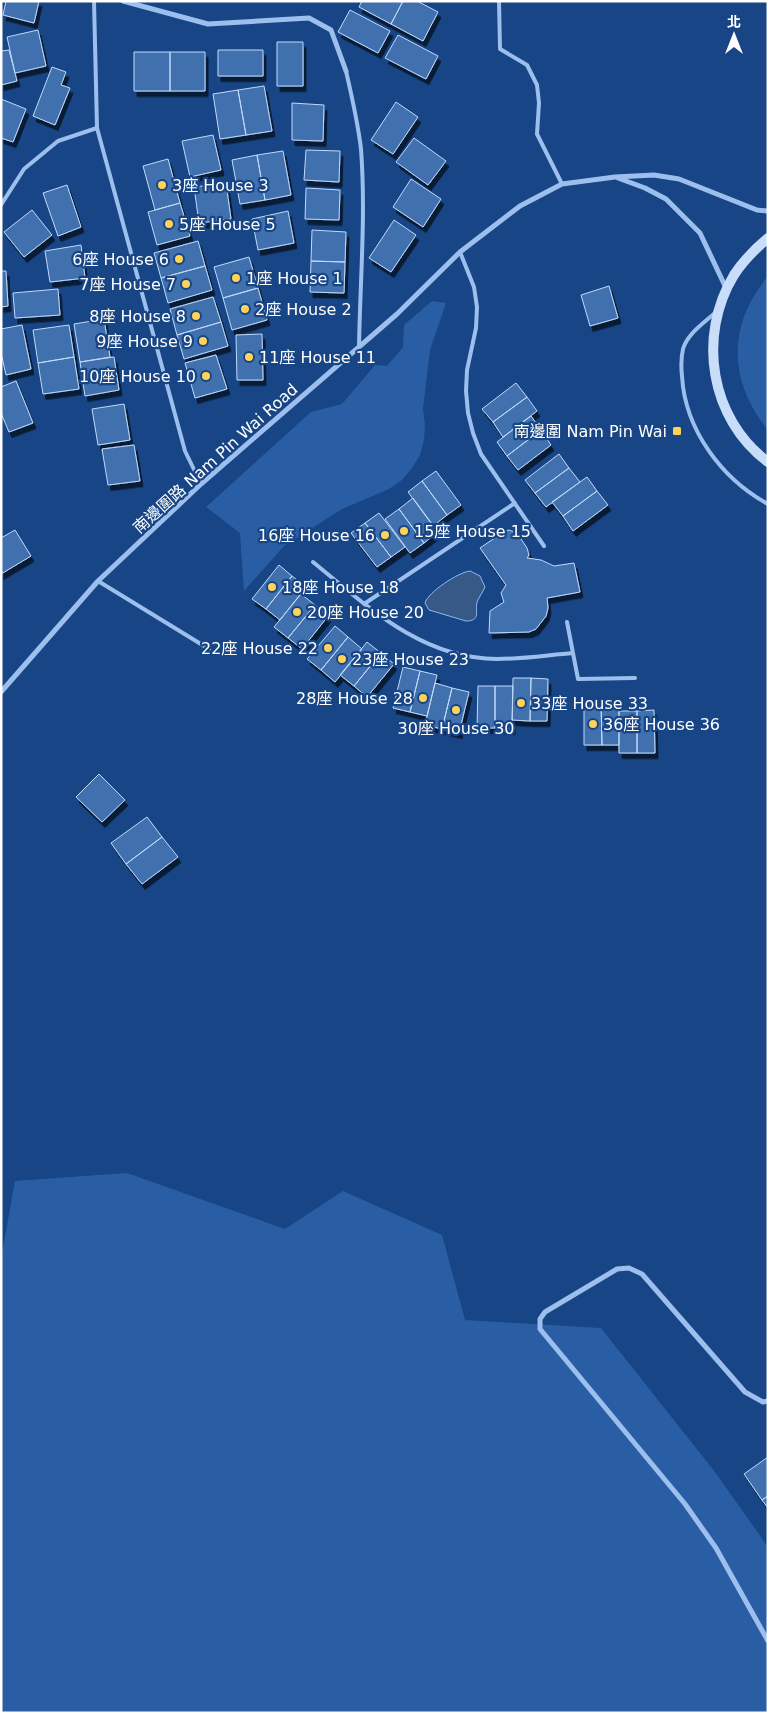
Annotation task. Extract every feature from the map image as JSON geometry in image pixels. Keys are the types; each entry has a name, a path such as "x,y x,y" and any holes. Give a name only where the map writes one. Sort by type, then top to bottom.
{"main road":[{"path":"768,238 744,262 727,289 719,310 714,332 712,355 715,378 721,400 731,421 744,440 768,462"}],"street":[{"path":"123,1 208,24 309,18 332,30 346,71"},
{"name":"南邊圍路 Nam Pin Wai Road","path":"1,692 98,581 201,484 397,314 460,252 520,206 562,184 615,177 654,175 679,179 757,210 768,211"},
{"name":"南邊圍路 Nam Pin Wai Road","path":"615,177 645,188 666,199 700,233 727,289"},
{"path":"765,1402 746,1392 642,1274 629,1268 617,1269 545,1312 540,1319 540,1329 685,1504 716,1548 768,1641"}],"lane":[{"path":"94,1 97,128 185,451 201,484"},
{"path":"499,1 500,49 527,65 537,85 539,103 537,134 562,184"},
{"path":"346,71 358,124 361,151 362,217 359,348"},
{"path":"1,205 24,169 58,141 97,128"},
{"path":"460,252 474,287 477,307 476,328 467,370 466,391 473,433 481,454 544,546"},
{"path":"719,310 691,335 683,348 681,364 685,400 693,424 721,466 737,483 768,504"},
{"path":"364,604 514,503"},
{"path":"313,562 364,604 410,637 431,647 475,658 498,659 573,653"},
{"path":"98,581 210,648"},
{"path":"567,622 578,679 635,678"}],"shaded area":[{"path":"768,276 768,430 745,392 740,373 738,353 739,333 745,314"},
{"path":"432,301 446,303 430,350 423,409 424,440 420,455 412,468 402,480 389,489 342,509 284,546 244,591 240,533 206,507 311,412 342,404 375,365 387,366 403,347 404,325"},
{"path":"470,571 480,576 485,587 477,602 476,618 466,621 429,610 425,603 438,588"},
{"path":"127,1173 285,1229 343,1191 442,1235 465,1320 601,1328 715,1472 768,1547 768,1713 1,1713 1,1259 15,1181"}],"building":[{"path":"6,1 39,1 34,23 3,15"},
{"path":"362,1 403,1 391,24 359,7"},
{"path":"403,1 417,1 438,12 423,41 391,24"},
{"path":"350,10 390,31 378,53 338,32"},
{"path":"38,30 46,66 15,73 7,37"},
{"path":"398,35 438,56 426,79 385,58"},
{"path":"277,42 303,42 303,86 277,86"},
{"path":"9,50 17,81 1,85 1,51"},
{"path":"218,50 263,50 263,76 218,76"},
{"path":"134,52 170,52 170,91 134,91"},
{"path":"170,52 205,52 205,91 170,91"},
{"path":"52,67 66,72 61,85 70,88 55,125 33,116"},
{"path":"264,86 272,131 246,135 238,90"},
{"path":"238,90 246,135 220,139 213,94"},
{"path":"1,99 26,109 13,142 1,138"},
{"path":"396,102 418,117 393,154 371,140"},
{"path":"292,103 324,105 323,141 292,140"},
{"path":"213,135 221,170 190,177 182,141"},
{"path":"414,138 446,161 428,185 396,162"},
{"path":"306,150 340,151 339,182 304,180"},
{"path":"283,151 291,195 265,200 257,155"},
{"path":"257,155 265,200 240,204 232,160"},
{"name":"3座 House 3","path":"168,159 180,203 155,210 143,166"},
{"path":"411,179 441,199 423,227 393,207"},
{"path":"226,183 231,219 199,223 194,187"},
{"path":"67,185 81,227 58,236 43,193"},
{"path":"306,188 340,190 339,220 305,219"},
{"name":"5座 House 5","path":"180,203 190,236 157,245 148,212"},
{"path":"32,210 52,235 24,257 4,232"},
{"path":"288,211 294,243 258,250 252,219"},
{"path":"394,220 416,235 391,272 369,258"},
{"path":"312,230 346,232 345,262 311,261"},
{"name":"6座 House 6","path":"198,241 205,266 161,278 154,253"},
{"path":"81,245 85,278 50,282 45,251"},
{"name":"1座 House 1","path":"249,257 258,288 223,298 214,267"},
{"path":"311,261 345,262 344,293 310,292"},
{"name":"7座 House 7","path":"205,266 212,290 168,303 161,278"},
{"path":"1,271 6,271 8,306 1,307"},
{"path":"609,286 618,318 590,326 581,295"},
{"name":"2座 House 2","path":"258,288 267,320 232,330 223,298"},
{"path":"58,289 60,315 15,318 13,293"},
{"name":"8座 House 8","path":"213,297 221,322 177,335 170,309"},
{"path":"104,319 110,357 80,362 74,324"},
{"name":"9座 House 9","path":"221,322 228,346 184,359 177,335"},
{"path":"22,325 31,369 6,375 1,353 1,329"},
{"path":"69,325 74,357 38,363 33,330"},
{"name":"11座 House 11","path":"262,334 263,380 237,380 236,335"},
{"name":"10座 House 10","path":"216,355 227,389 195,398 185,363"},
{"path":"74,357 79,389 43,394 38,363"},
{"path":"114,357 119,390 85,396 80,362"},
{"path":"16,381 33,423 9,432 1,413 1,387"},
{"path":"516,383 527,397 493,422 482,409"},
{"path":"527,397 537,411 503,437 493,422"},
{"path":"124,404 130,440 98,445 92,409"},
{"path":"531,416 541,430 507,456 497,442"},
{"path":"541,430 551,445 518,470 507,456"},
{"path":"134,445 140,481 108,485 102,449"},
{"path":"559,454 569,468 535,493 525,480"},
{"path":"569,468 580,482 546,507 535,493"},
{"path":"436,471 461,505 447,515 422,481"},
{"path":"587,477 597,491 563,516 552,502"},
{"path":"422,481 447,515 433,526 408,492"},
{"path":"597,491 608,505 573,531 563,516"},
{"path":"413,498 438,532 424,543 399,509"},
{"name":"15座 House 15","path":"399,509 424,543 410,553 385,519"},
{"name":"16座 House 16","path":"379,513 405,547 391,557 365,523"},
{"path":"365,523 391,557 377,567 351,533"},
{"path":"15,530 31,556 1,574 1,538"},
{"path":"509,530 517,533 527,548 529,555 527,558 541,560 554,566 574,563 580,592 547,598 548,608 546,616 536,629 529,632 489,633 490,611 504,602 501,593 506,585 480,548"},
{"name":"18座 House 18","path":"279,565 292,576 266,609 252,599"},
{"path":"292,576 306,587 280,620 266,609"},
{"name":"20座 House 20","path":"301,594 315,605 288,638 274,627"},
{"path":"315,605 328,616 302,649 288,638"},
{"name":"22座 House 22","path":"335,626 348,637 321,670 307,659"},
{"name":"23座 House 23","path":"348,637 362,649 335,682 321,670"},
{"path":"367,642 381,653 354,686 340,675"},
{"path":"381,653 394,664 367,697 354,686"},
{"path":"403,667 420,671 410,712 393,708"},
{"name":"28座 House 28","path":"420,671 437,675 427,716 410,712"},
{"name":"33座 House 33","path":"513,678 531,678 530,721 512,720"},
{"path":"531,678 548,679 547,721 530,721"},
{"path":"435,683 452,688 442,729 425,725"},
{"path":"478,686 495,686 495,728 477,728"},
{"path":"495,686 513,686 512,729 495,728"},
{"name":"30座 House 30","path":"452,688 469,692 459,733 442,729"},
{"path":"601,702 619,702 619,745 602,745"},
{"name":"36座 House 36","path":"601,702 602,745 584,745 584,703"},
{"path":"654,710 655,753 637,753 637,711"},
{"path":"619,711 637,711 637,753 619,753"},
{"path":"99,774 125,800 102,822 76,797"},
{"path":"147,817 162,837 126,864 111,843"},
{"path":"162,837 178,857 142,884 126,864"},
{"path":"768,1457 768,1496 762,1500 744,1474"},
{"path":"768,1496 768,1508 762,1500"}],"place":[{"name":"3座 House 3","path":"162,185"},
{"name":"5座 House 5","path":"169,224"},
{"name":"6座 House 6","path":"179,259"},
{"name":"1座 House 1","path":"236,278"},
{"name":"7座 House 7","path":"186,284"},
{"name":"2座 House 2","path":"245,309"},
{"name":"8座 House 8","path":"196,316"},
{"name":"9座 House 9","path":"203,341"},
{"name":"11座 House 11","path":"249,357"},
{"name":"10座 House 10","path":"206,376"},
{"name":"南邊圍 Nam Pin Wai","path":"677,431"},
{"name":"15座 House 15","path":"404,531"},
{"name":"16座 House 16","path":"385,535"},
{"name":"18座 House 18","path":"272,587"},
{"name":"20座 House 20","path":"297,612"},
{"name":"22座 House 22","path":"328,648"},
{"name":"23座 House 23","path":"342,659"},
{"name":"28座 House 28","path":"423,698"},
{"name":"33座 House 33","path":"521,703"},
{"name":"30座 House 30","path":"456,710"},
{"name":"36座 House 36","path":"593,724"}]}
